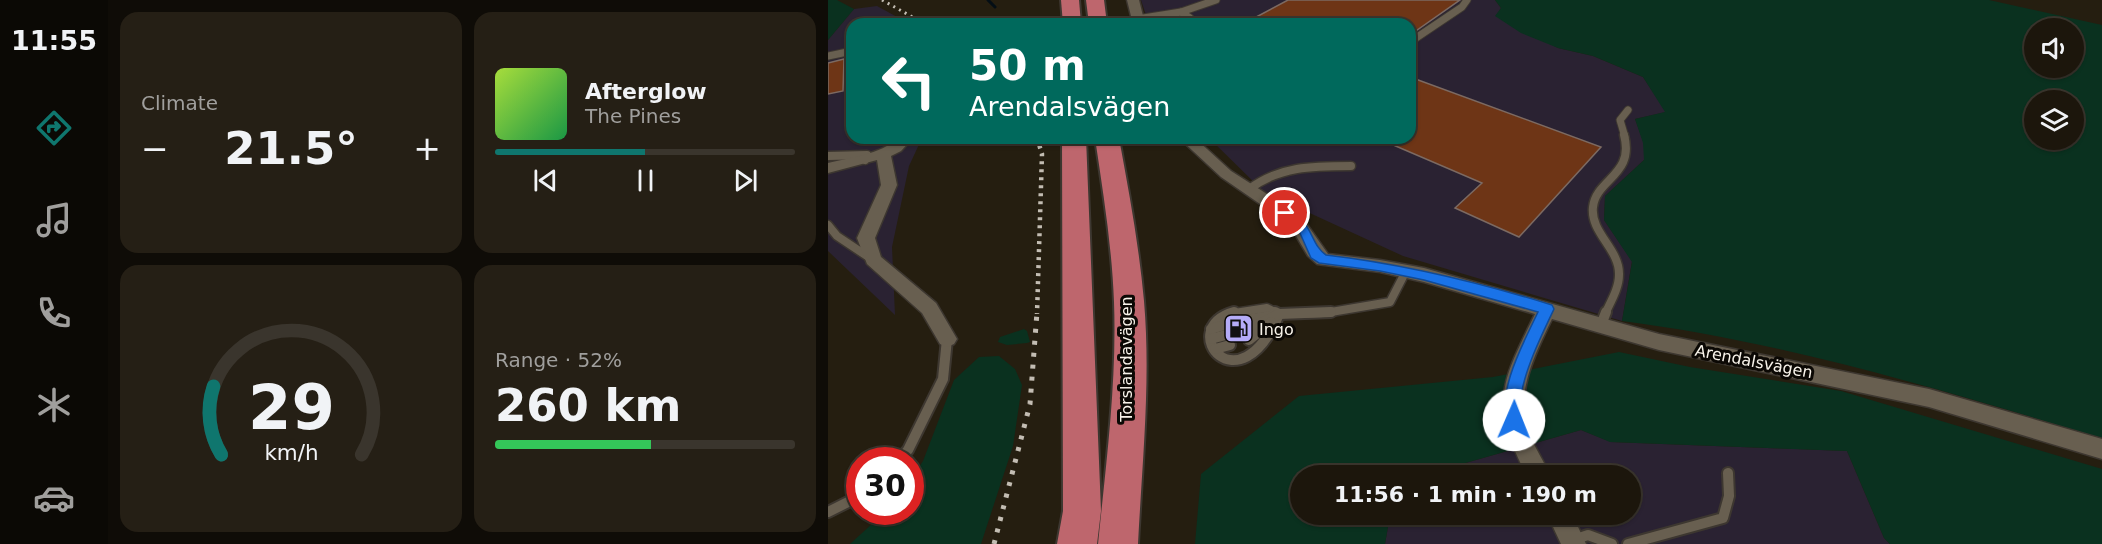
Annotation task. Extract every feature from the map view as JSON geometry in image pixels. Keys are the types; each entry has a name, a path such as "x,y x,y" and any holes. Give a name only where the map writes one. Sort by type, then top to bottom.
{"main road":[{"path":"1070,0 1072,18"},
{"path":"1095,0 1097,18"},
{"path":"1074,144 1082,511 1077,544"},
{"name":"Torslandavägen","path":"1108,144 1118,205 1129,302 1130,333 1128,406 1118,544"}],"street":[{"path":"1133,0 1137,18"},
{"path":"828,168 883,154 900,144"},
{"name":"Arendalsvägen","path":"1193,144 1248,190 1295,220 1304,229 1315,255 1323,260 1406,271 1659,342 1907,393 2102,449"},
{"path":"883,154 889,185 866,238 873,260 929,308 947,339"},
{"path":"1534,465 1514,420 1512,398 1529,348 1546,309"},
{"path":"1564,525 1573,542"}],"lane":[{"path":"1152,18 1181,12 1216,0"},
{"path":"1416,38 1462,7 1467,0"},
{"path":"1181,12 1190,18"},
{"path":"828,56 846,52"},
{"path":"1601,325 1619,277 1619,266 1595,223 1592,206 1598,194 1624,163 1626,142 1620,120 1628,110"},
{"path":"828,156 867,155 865,160"},
{"path":"1248,190 1259,180 1286,170 1314,166 1351,166"},
{"path":"828,225 837,236 873,260"},
{"path":"1279,314 1253,339 1249,330 1279,314 1325,313 1390,302 1406,271"},
{"path":"1267,308 1279,314 1263,342 1248,357 1237,361 1225,360 1212,339 1215,320 1239,312 1267,308"},
{"path":"1212,339 1229,335 1212,339"},
{"path":"910,447 944,379 947,339"},
{"path":"1628,544 1723,518 1726,512 1730,481 1728,473"},
{"path":"828,512 846,503"},
{"path":"1573,542 1588,535 1612,544"}],"shaded area":[{"path":"1141,0 1495,0 1501,8 1496,16 1558,48 1593,56 1643,77 1666,112 1635,119 1644,143 1644,160 1605,196 1604,220 1632,261 1622,321 1403,256 1264,192 1215,144 1416,144 1416,18 1147,18"},
{"path":"877,6 899,18 846,18 854,9"},
{"path":"846,19 846,144 919,144 909,166 892,247 895,315 828,251 828,40"},
{"path":"1581,430 1611,442 1847,451 1884,538 1890,544 1385,544 1388,525 1641,525 1641,465 1458,465"}],"green space":[{"path":"828,0 837,0 854,9 828,40"},
{"path":"1495,0 1989,0 2070,18 2024,18 2024,78 2084,78 2084,21 2102,25 2102,438 1924,386 1804,355 1683,330 1622,321 1632,262 1604,220 1605,196 1644,160 1643,143 1635,119 1665,112 1643,77 1593,56 1558,48 1521,33 1495,16 1501,8"},
{"path":"1024,329 1027,331 1030,342 1007,345 998,342 1000,337"},
{"path":"1619,352 1690,367 1841,391 2102,469 2102,544 1890,544 1884,538 1847,451 1610,442 1581,430 1458,465 1290,465 1290,525 1388,525 1385,544 1195,544 1201,474 1299,396 1493,377"},
{"path":"999,356 1015,369 1022,385 1013,446 981,544 850,544 871,525 924,525 924,458 954,380 979,357"}],"building":[{"path":"1288,0 1460,0 1416,31 1416,18 1254,18"},
{"path":"844,59 843,91 828,94 828,63"},
{"path":"1416,79 1601,147 1519,237 1455,208 1482,183 1391,144 1416,144"}],"waterway":[{"path":"988,0 995,7"}],"railway":[{"path":"882,0 914,18"},
{"path":"1037,314 1042,154 1039,144"},
{"path":"994,544 1030,404 1037,312"}],"place":[{"name":"Ingo","path":"1238,329"}],"route":[{"path":"1285,213 1304,229 1315,255 1323,260 1380,266 1424,275 1546,309 1529,348 1512,398 1514,420"}]}
